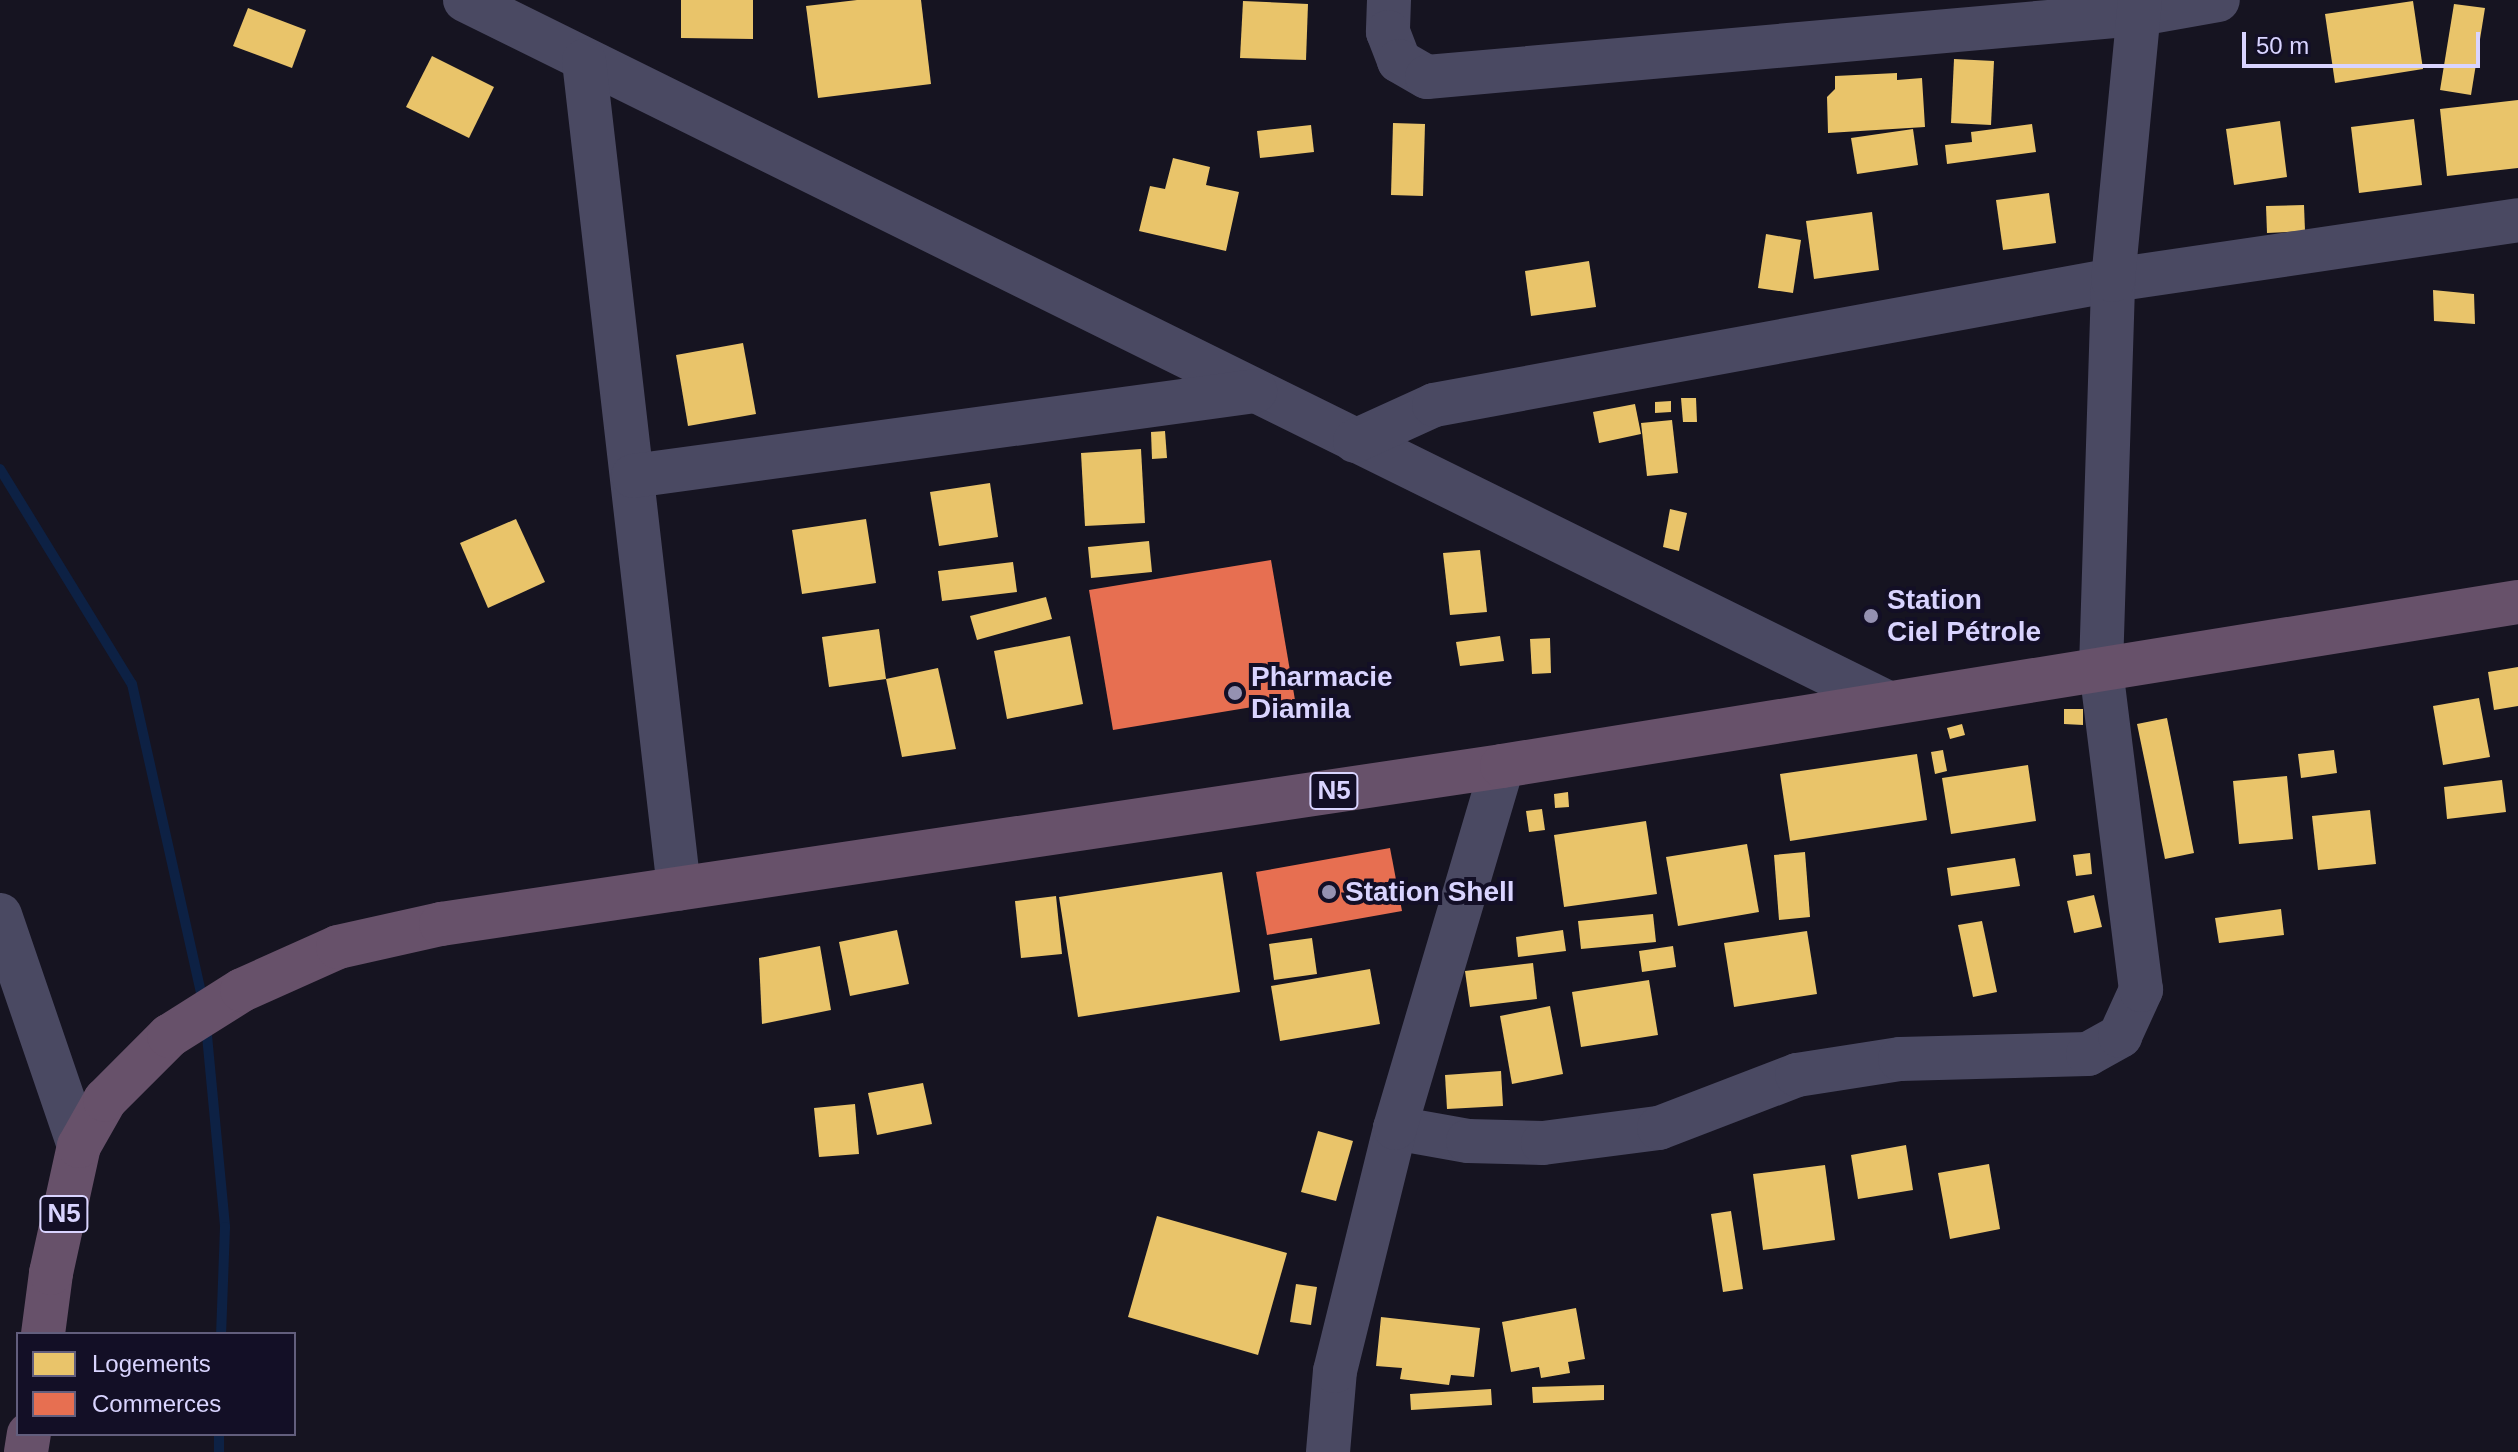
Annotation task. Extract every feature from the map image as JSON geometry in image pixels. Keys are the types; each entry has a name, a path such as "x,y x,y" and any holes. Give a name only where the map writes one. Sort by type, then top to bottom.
{"highway":[{"name":"N5","path":"43,1332 51,1273 79,1146 105,1100 169,1036 242,990 338,947 441,924 1502,766 2518,602"}],"street":[{"path":"465,0 1886,702"},
{"path":"1389,0 1388,32 1399,61 1427,77 2218,0"},
{"path":"1395,1128 1468,1141 1543,1143 1572,1140 1659,1128 1797,1075 1900,1059 2088,1054 2120,1036 2141,990 2101,668 2113,280 2140,7"},
{"path":"584,61 679,889"},
{"path":"1355,441 1434,405 2113,280 2518,220"},
{"path":"633,476 1255,391"},
{"path":"1328,1452 1335,1371 1395,1128 1502,766"},
{"path":"0,915 79,1146"}],"building: Logements":[{"path":"681,0 753,0 753,39 681,38"},
{"path":"857,0 921,0 931,84 818,98 806,6"},
{"path":"1243,1 1308,4 1306,60 1240,58"},
{"path":"2413,1 2423,69 2335,83 2325,14"},
{"path":"2454,4 2485,8 2471,95 2440,90"},
{"path":"248,8 306,30 292,68 233,46"},
{"path":"432,56 494,87 469,138 406,107"},
{"path":"1954,59 1994,61 1991,125 1951,123"},
{"path":"1897,73 1897,80 1922,78 1925,127 1828,133 1827,97 1835,89 1835,76"},
{"path":"2518,100 2518,168 2447,176 2440,109"},
{"path":"2414,119 2422,185 2359,193 2351,127"},
{"path":"2280,121 2287,177 2234,185 2226,129"},
{"path":"1393,123 1425,124 1423,196 1391,195"},
{"path":"2032,124 2036,152 1947,164 1945,145 1972,142 1971,132"},
{"path":"1311,125 1314,152 1260,158 1257,131"},
{"path":"1913,129 1918,165 1857,174 1851,138"},
{"path":"1173,158 1210,167 1206,185 1239,192 1226,251 1139,231 1150,186 1165,189"},
{"path":"2049,193 2056,243 2003,250 1996,200"},
{"path":"2304,205 2305,231 2267,233 2266,206"},
{"path":"1872,212 1879,270 1814,279 1806,221"},
{"path":"1766,234 1801,240 1793,293 1758,288"},
{"path":"1589,261 1596,307 1531,316 1525,271"},
{"path":"2433,290 2474,294 2475,324 2434,321"},
{"path":"743,343 756,414 688,426 676,355"},
{"path":"1681,398 1696,398 1697,422 1683,422"},
{"path":"1671,401 1671,412 1655,413 1655,402"},
{"path":"1635,404 1641,434 1599,443 1593,412"},
{"path":"1672,420 1678,473 1647,476 1641,423"},
{"path":"1165,431 1167,458 1152,459 1151,432"},
{"path":"1141,449 1145,523 1085,526 1081,453"},
{"path":"990,483 998,537 939,546 930,492"},
{"path":"1670,509 1687,513 1679,551 1663,547"},
{"path":"516,519 545,582 488,608 460,543"},
{"path":"866,519 876,583 802,594 792,530"},
{"path":"1149,541 1152,572 1091,578 1088,547"},
{"path":"1480,550 1487,612 1450,615 1443,553"},
{"path":"1013,562 1017,592 942,601 938,571"},
{"path":"1046,597 1052,619 977,640 970,616"},
{"path":"879,629 886,679 829,687 822,637"},
{"path":"1070,636 1083,704 1007,719 994,651"},
{"path":"1500,636 1504,661 1460,666 1456,642"},
{"path":"1550,638 1551,673 1532,674 1530,639"},
{"path":"2518,667 2518,706 2494,710 2488,672"},
{"path":"938,668 956,749 902,757 886,679"},
{"path":"2479,698 2490,757 2443,765 2433,706"},
{"path":"2064,709 2083,709 2083,725 2064,724"},
{"path":"2167,718 2194,853 2165,859 2137,724"},
{"path":"1962,724 1965,735 1950,739 1947,728"},
{"path":"1943,750 1947,771 1935,774 1931,752"},
{"path":"2334,750 2337,773 2301,778 2298,754"},
{"path":"1917,754 1927,820 1790,841 1780,774"},
{"path":"2028,765 2036,821 1951,834 1942,778"},
{"path":"2287,776 2293,839 2239,844 2233,781"},
{"path":"2502,780 2506,812 2447,819 2444,787"},
{"path":"1568,792 1569,807 1555,808 1554,794"},
{"path":"1542,809 1545,830 1529,832 1526,811"},
{"path":"2370,810 2376,864 2318,870 2312,816"},
{"path":"1646,821 1657,894 1564,907 1554,835"},
{"path":"1747,844 1759,912 1678,926 1666,857"},
{"path":"1805,852 1810,917 1779,920 1774,855"},
{"path":"2090,853 2092,874 2076,876 2073,855"},
{"path":"2015,858 2020,886 1951,896 1947,868"},
{"path":"1222,872 1240,992 1078,1017 1059,897"},
{"path":"2094,895 2102,927 2074,933 2067,901"},
{"path":"1056,896 1062,954 1021,958 1015,901"},
{"path":"2281,909 2284,935 2219,943 2215,918"},
{"path":"1653,914 1656,942 1581,949 1578,921"},
{"path":"1982,921 1997,992 1973,997 1958,925"},
{"path":"897,930 909,984 850,996 839,942"},
{"path":"1563,930 1566,951 1518,957 1516,937"},
{"path":"1807,931 1817,994 1734,1007 1724,943"},
{"path":"1312,938 1317,974 1274,980 1269,944"},
{"path":"820,946 831,1010 762,1024 759,958"},
{"path":"1673,946 1676,967 1642,972 1639,951"},
{"path":"1533,963 1537,999 1470,1007 1465,971"},
{"path":"1370,969 1380,1024 1280,1041 1271,986"},
{"path":"1649,980 1658,1035 1581,1047 1572,992"},
{"path":"1550,1006 1563,1074 1512,1084 1500,1016"},
{"path":"1501,1071 1503,1106 1447,1109 1445,1075"},
{"path":"923,1083 932,1124 877,1135 868,1093"},
{"path":"855,1104 859,1154 819,1157 814,1108"},
{"path":"1318,1131 1353,1141 1336,1201 1301,1192"},
{"path":"1906,1145 1913,1190 1858,1199 1851,1155"},
{"path":"1989,1164 2000,1229 1950,1239 1938,1173"},
{"path":"1825,1165 1835,1240 1763,1250 1753,1174"},
{"path":"1731,1211 1743,1289 1723,1292 1711,1214"},
{"path":"1157,1216 1287,1253 1258,1355 1128,1317"},
{"path":"1296,1284 1317,1287 1311,1325 1290,1322"},
{"path":"1576,1308 1585,1359 1568,1362 1570,1373 1541,1378 1539,1367 1511,1372 1502,1322"},
{"path":"1381,1317 1480,1328 1474,1377 1451,1375 1449,1385 1400,1379 1402,1368 1376,1366"},
{"path":"1604,1385 1604,1400 1533,1403 1532,1387"},
{"path":"1491,1389 1492,1405 1411,1410 1410,1394"}],"building: Commerces":[{"path":"1271,560 1295,700 1113,730 1089,590"},
{"name":"Station Shell","path":"1390,848 1402,911 1267,935 1256,872"}],"waterway":[{"path":"0,469 132,684 203,1002"},
{"path":"206,1025 225,1227 221,1332"},
{"path":"219,1436 219,1452"}],"place":[{"name":"Station Ciel Pétrole","path":"1871,616"},
{"name":"Pharmacie Diamila","path":"1235,693"},
{"name":"Station Shell","path":"1329,892"}]}
